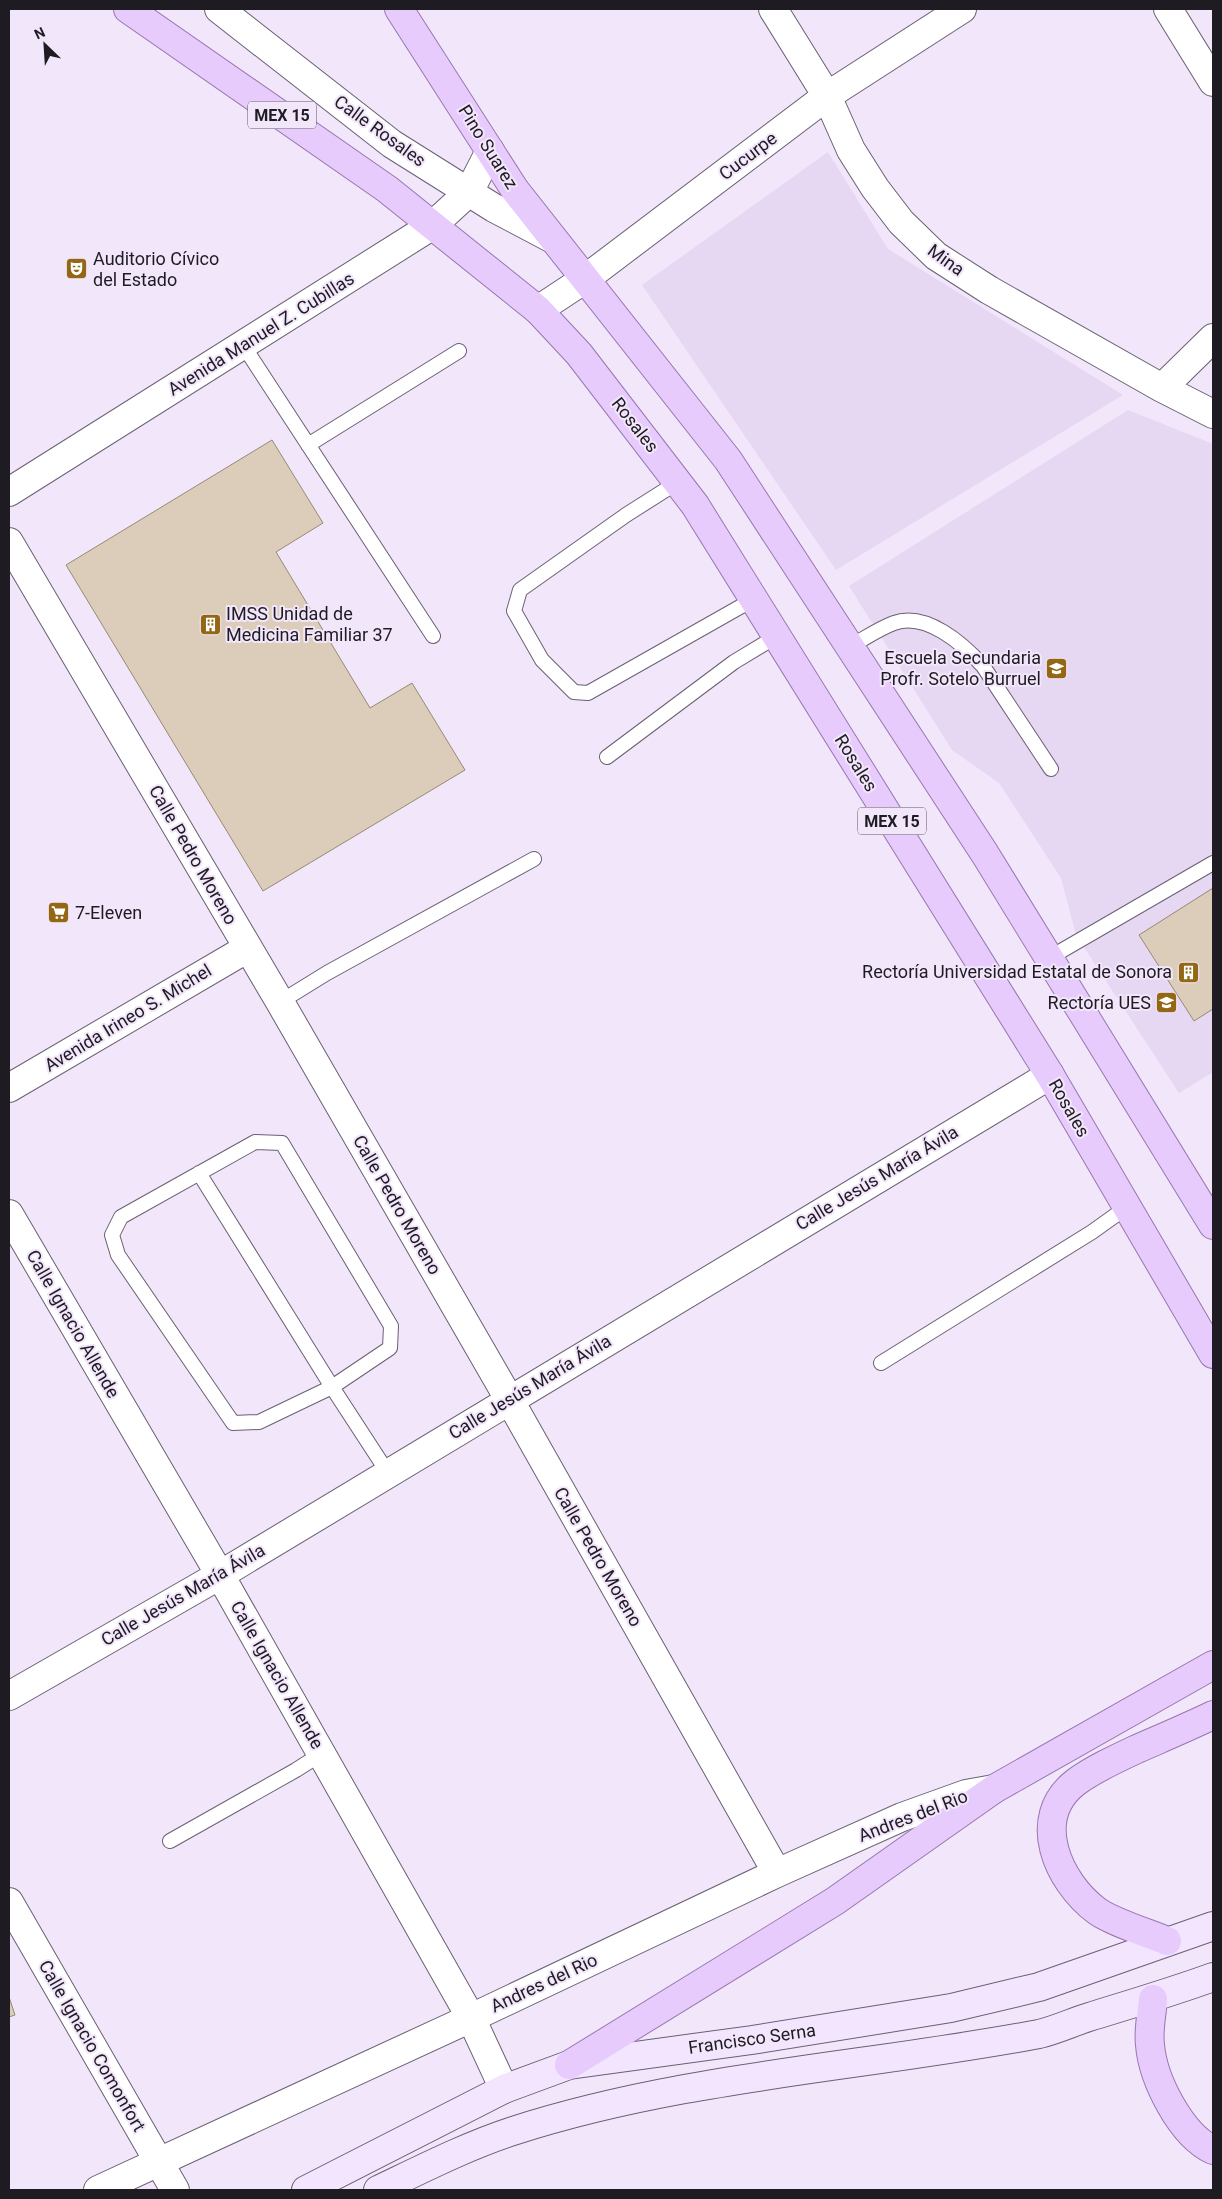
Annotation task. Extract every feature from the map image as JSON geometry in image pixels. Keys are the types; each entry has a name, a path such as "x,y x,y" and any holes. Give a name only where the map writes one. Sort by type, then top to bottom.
{"main road":[{"name":"MEX 15","path":"128,9 342,156 433,226"},
{"name":"Pino Suarez","path":"399,9 515,190 585,279"},
{"name":"Rosales","path":"433,226 538,310 579,354 695,505 1050,1075 1213,1354"},
{"name":"MEX 15","path":"585,279 728,460 980,845 1213,1225"},
{"path":"569,2065 835,1901 994,1789 1213,1665"},
{"path":"1167,1941 1098,1912 1078,1894 1065,1878 1056,1857 1051,1835 1054,1814 1063,1796 1076,1782 1104,1764 1213,1715"},
{"name":"Francisco Serna","path":"306,2190 504,2089 569,2065 752,2040 951,2008 1039,1987 1213,1926"},
{"path":"378,2190 511,2131 556,2118 648,2097 727,2082 956,2049 1042,2033 1213,1978"},
{"path":"1152,1999 1150,2045 1158,2080 1171,2105 1187,2128 1207,2147 1213,2150"}],"street":[{"name":"Calle Rosales","path":"219,9 392,144 469,192 551,238"},
{"name":"Mina","path":"773,9 827,96 852,150 875,188 901,222 936,256 988,290 1162,388 1213,414"},
{"name":"Cucurpe","path":"538,310 585,279 827,96 962,9"},
{"path":"1168,9 1213,82"},
{"name":"Avenida Manuel Z. Cubillas","path":"9,492 433,226 469,192 490,151"},
{"path":"1162,388 1213,338"},
{"name":"Calle Pedro Moreno","path":"9,542 280,1002 510,1399 778,1873"},
{"name":"Avenida Irineo S. Michel","path":"9,1088 248,948"},
{"name":"Calle Jesús María Ávila","path":"9,1696 220,1575 1050,1075"},
{"name":"Calle Ignacio Allende","path":"9,1214 220,1575 471,2018 504,2089"},
{"name":"Andres del Rio","path":"98,2190 902,1817 966,1794 994,1789"},
{"name":"Calle Ignacio Comonfort","path":"9,1902 175,2190"}],"lane":[{"path":"243,345 433,636"},
{"path":"308,445 459,351"},
{"path":"678,482 626,515 520,590 514,611 542,660 574,692 588,693 754,599"},
{"path":"849,647 895,622 914,620 948,635 972,653 983,666 1051,769"},
{"path":"607,757 734,662 777,636"},
{"path":"280,1002 327,973 534,859"},
{"path":"1050,958 1213,863"},
{"path":"255,1142 282,1143 392,1326 390,1348 332,1387 259,1422 233,1423 118,1255 112,1235 121,1217 255,1142"},
{"path":"199,1173 332,1387 388,1473"},
{"path":"881,1363 1098,1228 1127,1206"},
{"path":"170,1841 321,1754"}],"shaded area":[{"path":"828,152 888,249 1123,395 836,570 642,285"},
{"name":"Escuela Secundaria Profr. Sotelo Burruel","path":"1128,410 1213,444 1213,1072 1179,1093 1076,935 1061,878 999,783 952,750 849,586"}],"building":[{"name":"IMSS Unidad de Medicina Familiar 37","path":"272,440 323,523 276,552 370,708 412,683 465,770 263,891 66,565"},
{"name":"Rectoría Universidad Estatal de Sonora","path":"1213,888 1213,1009 1194,1021 1139,935"},
{"path":"9,1997 15,2015 9,2017"}],"place":[{"name":"Auditorio Cívico del Estado","path":"77,269"},
{"name":"IMSS Unidad de Medicina Familiar 37","path":"210,624"},
{"name":"Escuela Secundaria Profr. Sotelo Burruel","path":"1057,668"},
{"name":"7-Eleven","path":"59,913"},
{"name":"Rectoría Universidad Estatal de Sonora","path":"1188,972"},
{"name":"Rectoría UES","path":"1167,1003"}]}
